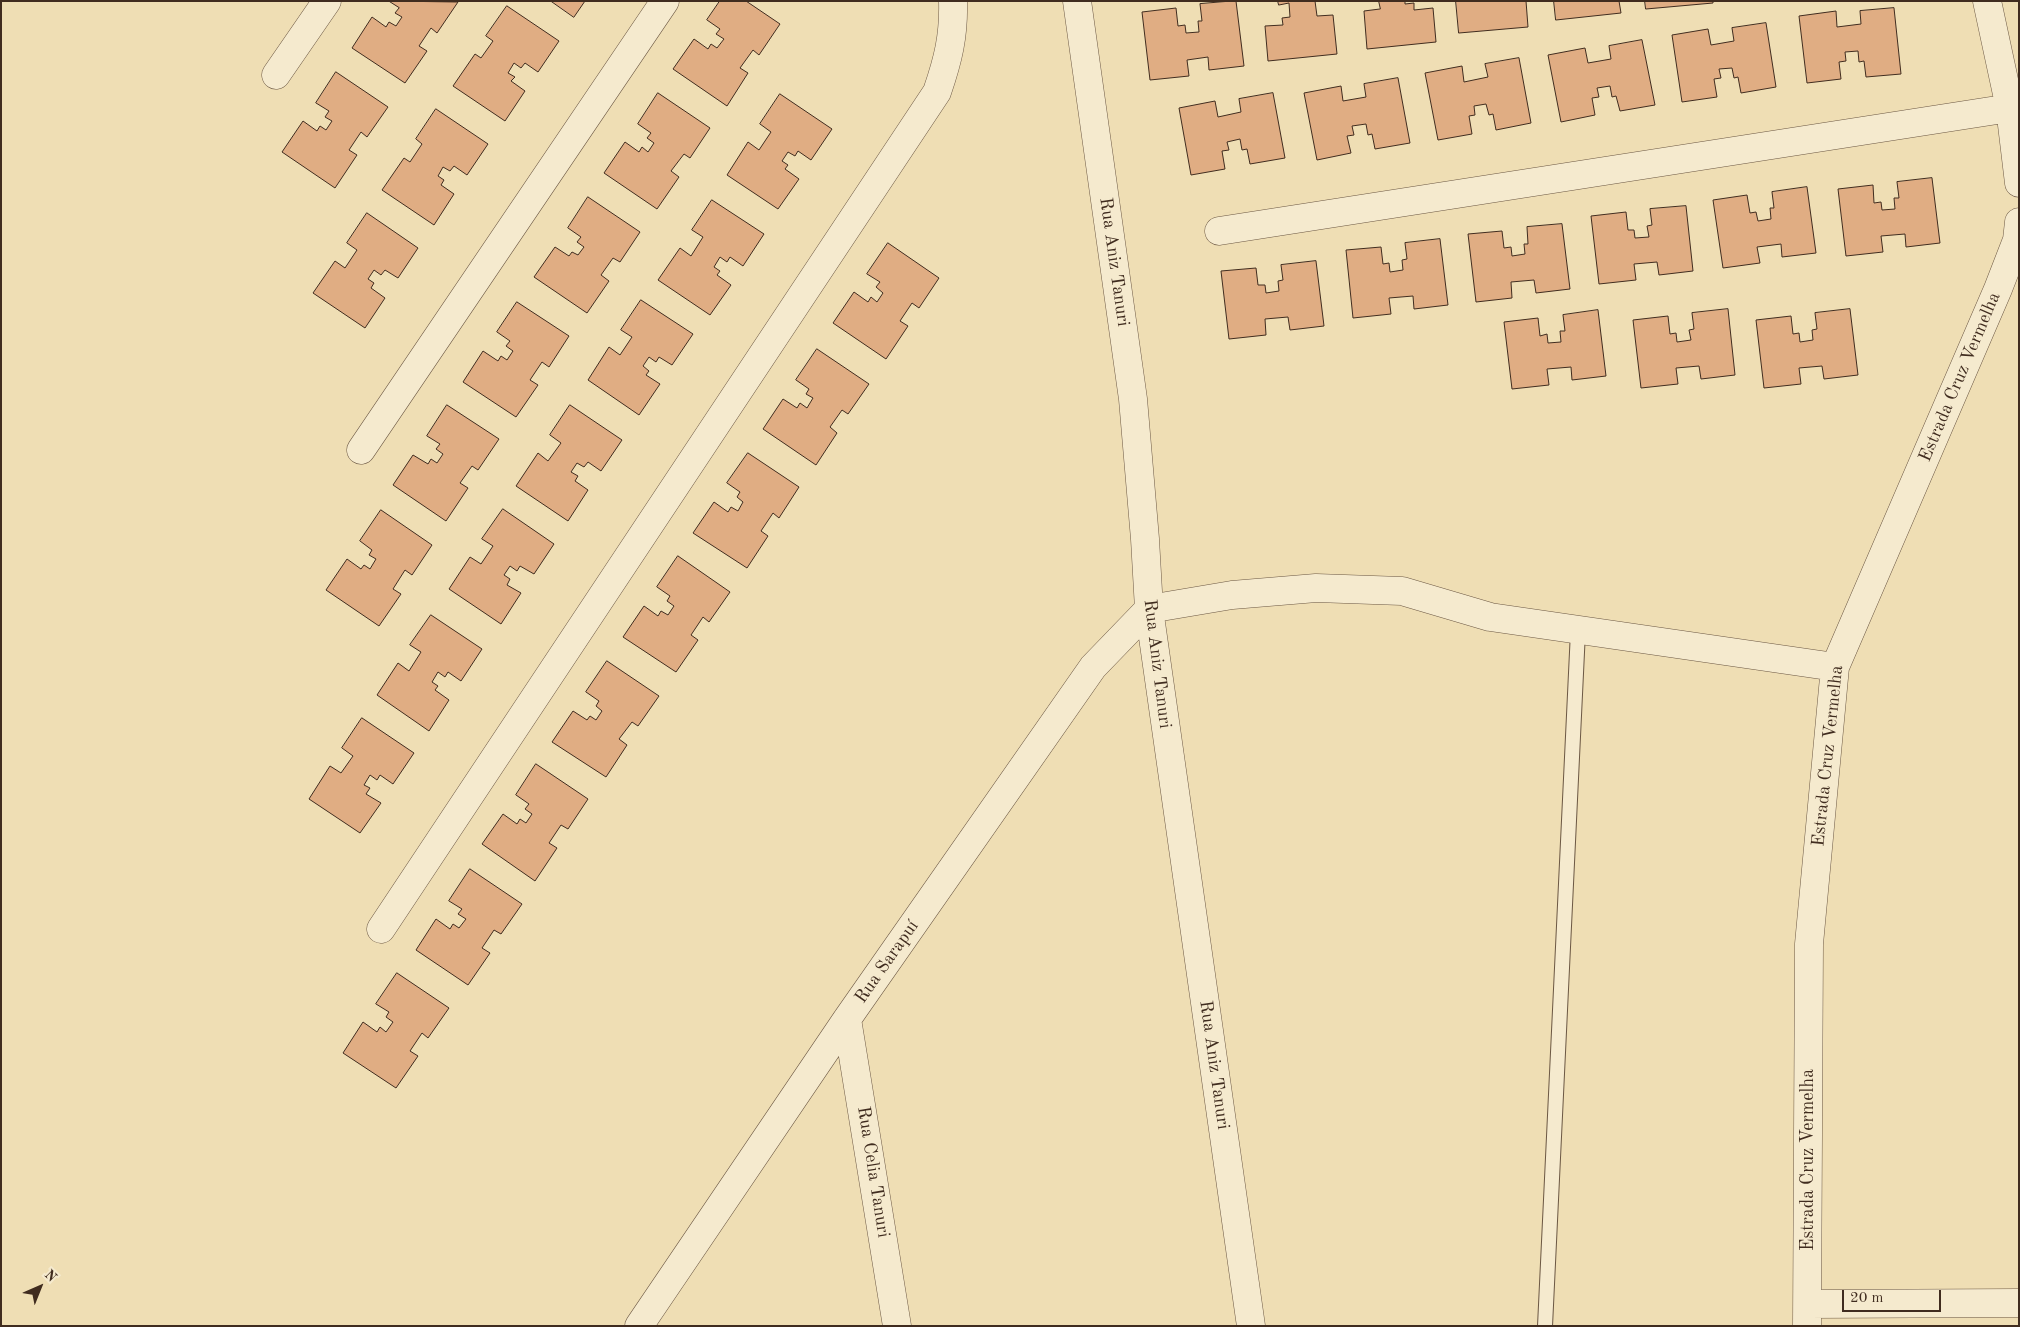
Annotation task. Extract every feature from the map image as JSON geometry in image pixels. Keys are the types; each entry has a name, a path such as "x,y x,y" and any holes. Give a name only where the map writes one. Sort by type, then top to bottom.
{"street":[{"path":"276,75 326,1"},
{"path":"361,450 665,1"},
{"path":"381,929 937,92 948,59 953,23 953,1"},
{"name":"Rua Aniz Tanuri","path":"1078,1 1133,399 1149,609 1251,1326"},
{"path":"1987,1 2010,108 2019,183"},
{"path":"1219,231 2010,108"},
{"name":"Estrada Cruz Vermelha","path":"1808,1315 1809,944 1835,667 1998,289 2017,240 2019,222"},
{"path":"1149,609 1232,596 1316,588 1402,591 1490,617 1835,667"},
{"name":"Rua Sarapuí","path":"640,1326 847,1019 1093,667 1149,609"},
{"name":"Rua Celia Tanuri","path":"847,1019 897,1326"},
{"path":"1808,1315 2019,1303"}],"lane":[{"path":"1546,1326 1578,631"}],"building":[{"path":"389,1 458,2 437,33 431,28 419,46 427,51 405,83 352,48 372,17 386,27 389,22 396,26 402,17 395,13 399,8"},
{"path":"551,1 585,1 574,17"},
{"path":"720,1 746,1 780,24 759,55 753,50 740,68 748,73 727,106 673,69 694,39 708,49 711,44 717,48 724,39 716,34 720,29 707,20"},
{"path":"1236,1 1244,66 1209,70 1208,57 1187,60 1189,76 1150,80 1142,12 1176,8 1178,26 1185,25 1186,33 1199,32 1198,21 1202,21 1200,4"},
{"path":"1278,1 1315,1 1317,16 1333,15 1337,54 1268,61 1265,26 1283,25 1282,18 1290,17 1289,3 1279,5"},
{"path":"1379,1 1405,1 1405,4 1414,3 1414,10 1433,8 1436,42 1367,49 1364,11 1380,9"},
{"path":"1456,1 1526,1 1528,27 1459,33"},
{"path":"1554,1 1619,1 1621,13 1556,20"},
{"path":"1645,1 1713,1 1713,3 1646,9"},
{"path":"507,6 559,41 538,72 525,63 521,68 514,63 508,73 515,77 511,81 525,91 505,121 453,86 475,54 481,58 493,41 486,36"},
{"path":"1894,8 1901,74 1866,77 1864,61 1859,62 1858,51 1845,52 1846,61 1839,62 1841,79 1807,83 1799,16 1836,11 1837,27 1861,24 1860,11"},
{"path":"1766,23 1776,87 1741,93 1738,77 1734,78 1732,68 1719,69 1721,78 1714,79 1717,97 1682,102 1672,35 1708,29 1711,45 1734,41 1732,28"},
{"path":"1642,40 1655,105 1620,111 1616,96 1612,97 1610,86 1597,88 1599,97 1592,98 1595,115 1561,122 1548,55 1585,48 1588,63 1611,59 1609,46"},
{"path":"1519,58 1531,123 1496,130 1493,114 1489,115 1486,104 1474,106 1475,115 1469,116 1472,134 1438,140 1425,73 1462,66 1464,82 1488,77 1485,64"},
{"path":"336,72 388,107 367,137 361,132 349,150 357,155 335,188 282,152 303,121 317,131 320,126 326,130 332,121 325,117 329,111 316,103"},
{"path":"1398,78 1410,143 1375,149 1372,134 1368,135 1366,124 1352,126 1354,135 1347,136 1351,153 1317,160 1304,93 1341,86 1343,101 1366,97 1364,84"},
{"path":"658,93 710,128 690,158 684,154 671,171 679,177 657,209 604,173 625,142 639,152 642,147 648,152 654,143 647,138 651,133 638,124"},
{"path":"1273,93 1285,158 1250,164 1247,149 1242,150 1240,139 1227,142 1229,150 1222,151 1225,169 1191,175 1179,108 1215,101 1218,117 1241,112 1239,99"},
{"path":"780,94 832,129 811,160 798,151 795,156 788,152 782,161 788,165 785,169 799,179 778,209 727,175 748,142 759,150 771,132 760,124"},
{"path":"436,109 488,144 467,175 454,166 450,171 443,167 438,176 444,180 441,185 454,194 434,225 382,190 404,158 410,162 422,144 416,139"},
{"path":"1932,178 1940,243 1906,247 1905,234 1881,236 1883,252 1846,256 1838,189 1873,185 1874,203 1881,202 1882,210 1895,209 1894,198 1899,198 1897,182"},
{"path":"1807,187 1816,253 1782,257 1781,244 1757,247 1760,263 1723,268 1713,200 1747,195 1750,213 1756,212 1758,221 1771,219 1770,208 1774,208 1772,192"},
{"path":"588,197 640,232 620,262 613,258 601,275 609,281 587,313 534,277 555,247 569,256 572,252 578,255 584,247 577,242 581,237 568,228"},
{"path":"712,200 764,234 743,266 730,257 727,262 720,257 714,267 720,271 717,275 731,285 710,315 658,280 680,248 691,256 703,237 692,230"},
{"path":"1686,206 1693,271 1659,275 1657,262 1634,264 1636,280 1599,284 1591,216 1626,212 1628,230 1634,230 1635,238 1649,237 1647,226 1652,225 1650,209"},
{"path":"367,213 418,248 398,278 385,270 381,275 374,270 368,279 374,283 371,288 385,298 365,328 313,293 335,261 345,268 357,250 347,243"},
{"path":"1562,224 1570,289 1536,293 1534,280 1511,282 1512,298 1476,302 1468,234 1502,231 1504,248 1511,247 1512,256 1525,254 1524,244 1528,244 1527,227"},
{"path":"1440,239 1448,305 1414,309 1413,296 1389,298 1391,314 1353,318 1346,250 1381,247 1383,264 1389,263 1390,272 1403,270 1402,260 1407,259 1405,243"},
{"path":"888,243 939,278 919,308 912,303 900,321 908,326 886,359 833,323 854,292 868,302 871,297 877,302 883,293 876,287 880,282 867,274"},
{"path":"1316,261 1324,326 1290,330 1288,317 1265,319 1266,335 1229,339 1221,271 1256,268 1258,285 1265,285 1266,293 1279,291 1278,281 1283,280 1281,265"},
{"path":"641,300 693,334 672,365 659,357 656,362 649,357 643,366 649,371 646,375 660,384 639,415 588,380 609,347 620,355 632,337 621,330"},
{"path":"517,302 569,336 549,367 542,362 530,380 538,385 516,417 463,382 483,351 498,361 501,356 507,360 513,351 506,346 510,341 497,332"},
{"path":"1728,309 1735,375 1701,379 1699,366 1676,368 1678,384 1641,388 1633,320 1668,316 1670,334 1676,333 1677,342 1691,340 1689,330 1694,329 1692,313"},
{"path":"1850,309 1858,375 1824,379 1822,366 1799,368 1801,384 1764,388 1756,320 1791,316 1793,334 1799,333 1800,342 1813,340 1812,330 1817,329 1815,313"},
{"path":"1598,310 1606,376 1572,380 1571,367 1547,369 1549,385 1512,389 1504,322 1538,318 1540,336 1547,334 1548,343 1561,342 1560,331 1565,331 1563,315"},
{"path":"817,349 869,384 848,414 842,410 830,427 837,433 816,465 763,429 783,399 797,408 800,403 807,408 813,398 806,394 809,389 796,380"},
{"path":"447,405 499,439 478,470 472,466 460,483 468,488 446,521 393,485 413,455 428,464 431,459 437,463 443,454 436,449 440,444 427,436"},
{"path":"570,405 622,440 601,471 588,462 584,467 577,463 571,472 578,476 575,481 588,490 568,521 516,486 538,453 548,461 561,443 550,435"},
{"path":"748,453 799,487 779,518 773,513 761,531 768,536 747,568 693,533 714,502 728,512 731,507 738,511 743,502 737,497 740,492 727,483"},
{"path":"503,509 554,544 534,574 520,566 517,571 510,566 504,575 510,579 507,585 521,593 501,624 449,589 470,557 481,564 493,546 482,539"},
{"path":"381,510 432,545 412,575 405,570 393,589 401,594 379,626 326,590 347,559 361,569 364,565 370,569 376,559 369,555 372,550 360,541"},
{"path":"678,556 730,592 709,622 703,617 691,635 698,640 676,672 623,637 644,606 658,616 661,611 668,615 674,606 667,601 670,596 657,587"},
{"path":"431,615 482,649 461,681 448,672 445,677 438,672 432,682 438,686 435,690 449,700 429,731 377,695 398,663 409,671 421,652 410,645"},
{"path":"607,661 659,696 638,726 632,722 619,739 627,745 606,777 552,742 573,711 587,720 590,716 596,720 602,711 596,706 599,701 586,692"},
{"path":"362,718 414,753 393,784 380,775 377,780 370,775 364,785 370,788 366,794 381,803 360,833 309,799 330,766 341,773 353,756 342,748"},
{"path":"536,764 588,799 568,829 561,825 549,843 557,848 535,881 482,844 503,814 517,824 520,819 526,823 532,814 525,809 529,804 516,795"},
{"path":"470,869 522,904 501,934 494,930 482,948 490,953 468,985 416,950 436,919 450,929 453,924 459,928 466,919 458,914 462,909 449,901"},
{"path":"397,973 449,1008 428,1038 422,1033 410,1051 418,1056 396,1088 343,1053 363,1022 377,1032 380,1027 386,1032 393,1022 386,1017 389,1012 376,1004"}]}
